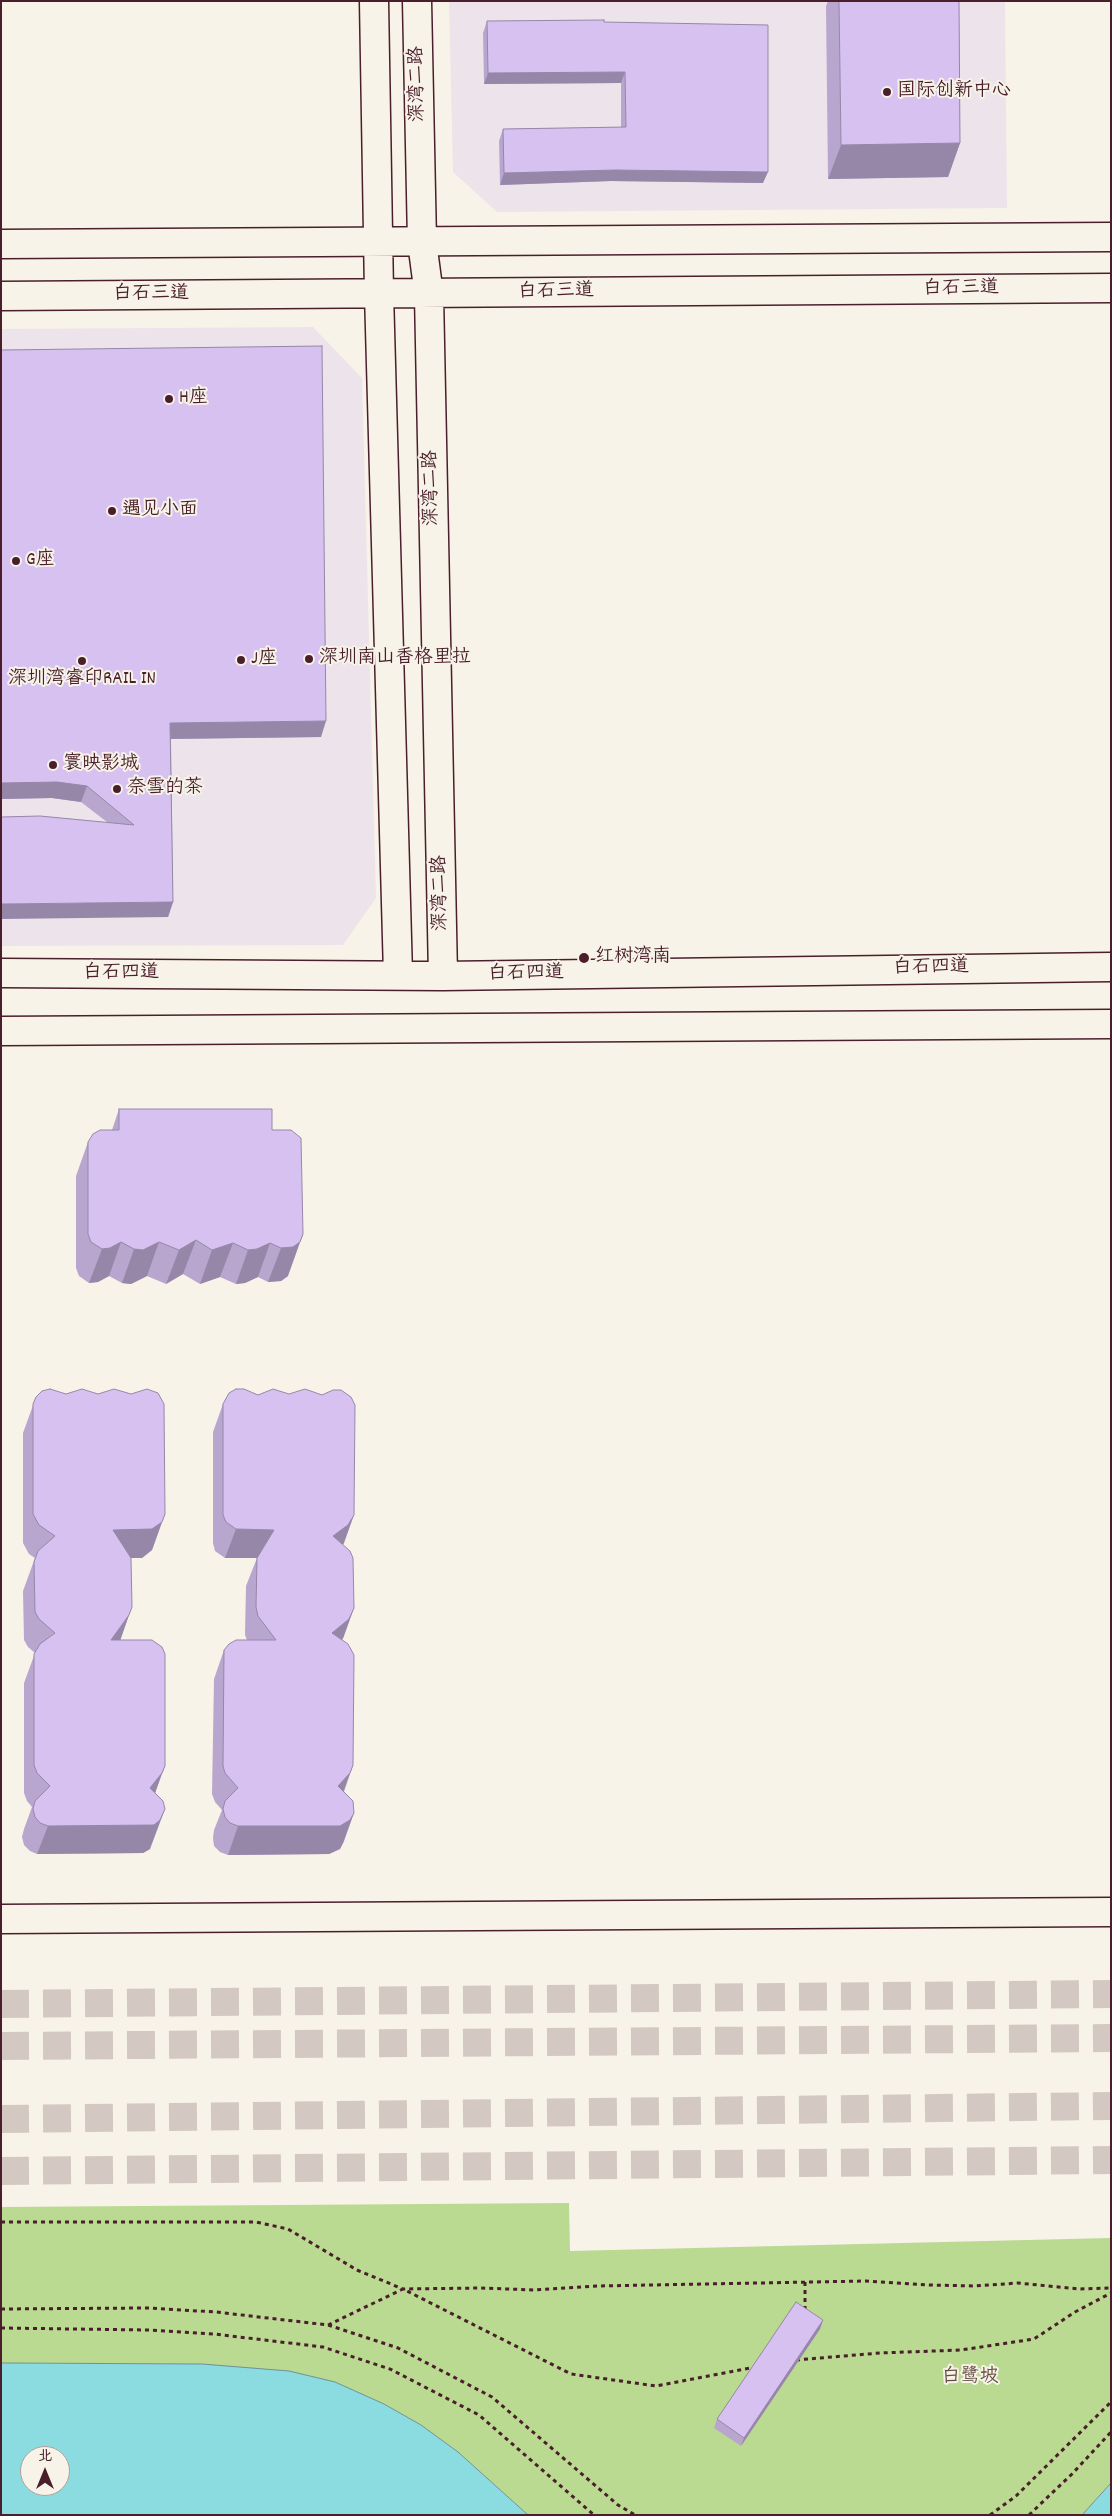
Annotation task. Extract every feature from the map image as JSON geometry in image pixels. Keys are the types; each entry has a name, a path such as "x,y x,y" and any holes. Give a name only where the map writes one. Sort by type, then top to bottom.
{"street":[{"path":"374,1 379,293 398,974"},
{"name":"深湾二路","path":"417,1 422,242 429,294 443,976"},
{"path":"1,244 1111,238"},
{"name":"白石三道","path":"1,296 1111,288"},
{"name":"白石四道","path":"1,973 398,974 443,976 1111,967"},
{"path":"1,1031 1111,1024"},
{"path":"1,1919 1111,1912"}],"path":[{"path":"1,2222 256,2222 288,2229 357,2270 403,2289 571,2374 656,2386 758,2367"},
{"path":"328,2325 403,2289 481,2288 534,2290 597,2286 866,2281 974,2286 1018,2283 1079,2289 1111,2288"},
{"path":"805,2282 806,2320"},
{"path":"787,2362 880,2353 961,2350 1034,2339 1075,2312 1111,2293"},
{"path":"1,2308 147,2308 216,2312 328,2325 398,2348 492,2397 618,2505 635,2515"},
{"path":"1,2328 147,2330 214,2334 323,2347 390,2369 479,2415 594,2515"},
{"path":"990,2515 1016,2496 1111,2402"},
{"path":"1029,2515 1072,2474 1111,2432"}],"shaded area":[{"path":"449,1 1005,1 1007,208 497,212 453,172"},
{"path":"313,327 362,378 376,898 343,945 1,946 1,329"}],"green space":[{"name":"白鹭坡","path":"569,2203 570,2251 1111,2238 1111,2483 1082,2515 528,2515 458,2452 421,2425 384,2404 335,2382 202,2364 1,2363 1,2207"}],"water":[{"path":"1,2363 202,2364 289,2371 335,2382 384,2404 421,2425 458,2452 528,2515 1,2515"},
{"path":"1111,2483 1111,2515 1082,2515"}],"building":[{"name":"国际创新中心","path":"839,1 959,1 960,143 841,145"},
{"path":"604,20 604,22 768,25 768,172 615,170 504,173 503,129 626,127 625,72 488,73 487,21"},
{"name":"深圳湾睿印RAIL IN","path":"322,346 326,721 170,723 173,902 1,904 1,817 40,816 134,825 87,786 57,782 1,783 1,350"},
{"path":"119,1109 272,1109 272,1130 291,1130 301,1138 303,1234 300,1242 293,1247 281,1248 270,1243 257,1249 248,1250 233,1243 212,1250 196,1240 179,1250 159,1242 143,1250 134,1249 121,1242 110,1248 102,1249 91,1242 88,1234 88,1142 93,1134 100,1130 119,1130"},
{"path":"50,1389 66,1394 82,1389 98,1394 114,1389 131,1394 147,1389 158,1393 164,1404 165,1514 162,1522 152,1529 113,1530 131,1558 132,1607 129,1615 111,1640 152,1640 162,1647 165,1654 165,1766 150,1788 163,1801 165,1809 160,1820 154,1825 48,1826 40,1823 35,1817 33,1809 35,1801 50,1786 37,1773 34,1765 34,1654 40,1644 55,1633 39,1619 35,1612 34,1562 38,1551 55,1536 39,1525 33,1514 33,1404 36,1397 42,1391"},
{"path":"236,1389 244,1389 258,1395 273,1389 289,1394 305,1389 322,1395 333,1390 341,1390 351,1397 355,1405 354,1515 348,1525 333,1536 350,1551 353,1558 354,1608 349,1619 332,1633 348,1644 354,1655 353,1765 350,1773 338,1786 353,1801 354,1813 350,1820 340,1826 238,1826 230,1823 225,1817 223,1809 225,1801 238,1788 225,1773 223,1766 224,1650 236,1640 276,1640 258,1616 256,1607 257,1558 274,1530 236,1529 226,1522 223,1515 223,1404 229,1393"},
{"path":"796,2302 823,2320 744,2438 717,2419"}],"tunnel":[{"path":"1,2004 1111,1994"},
{"path":"1,2046 1111,2038"},
{"path":"1,2119 1111,2106"},
{"path":"1,2171 1111,2160"}],"place":[{"name":"国际创新中心","path":"887,92"},
{"name":"H座","path":"169,399"},
{"name":"遇见小面","path":"112,511"},
{"name":"G座","path":"16,561"},
{"name":"深圳南山香格里拉","path":"309,659"},
{"name":"J座","path":"241,660"},
{"name":"深圳湾睿印RAIL IN","path":"82,661"},
{"name":"寰映影城","path":"53,765"},
{"name":"奈雪的茶","path":"117,789"},
{"name":"红树湾南","path":"584,958"}]}
